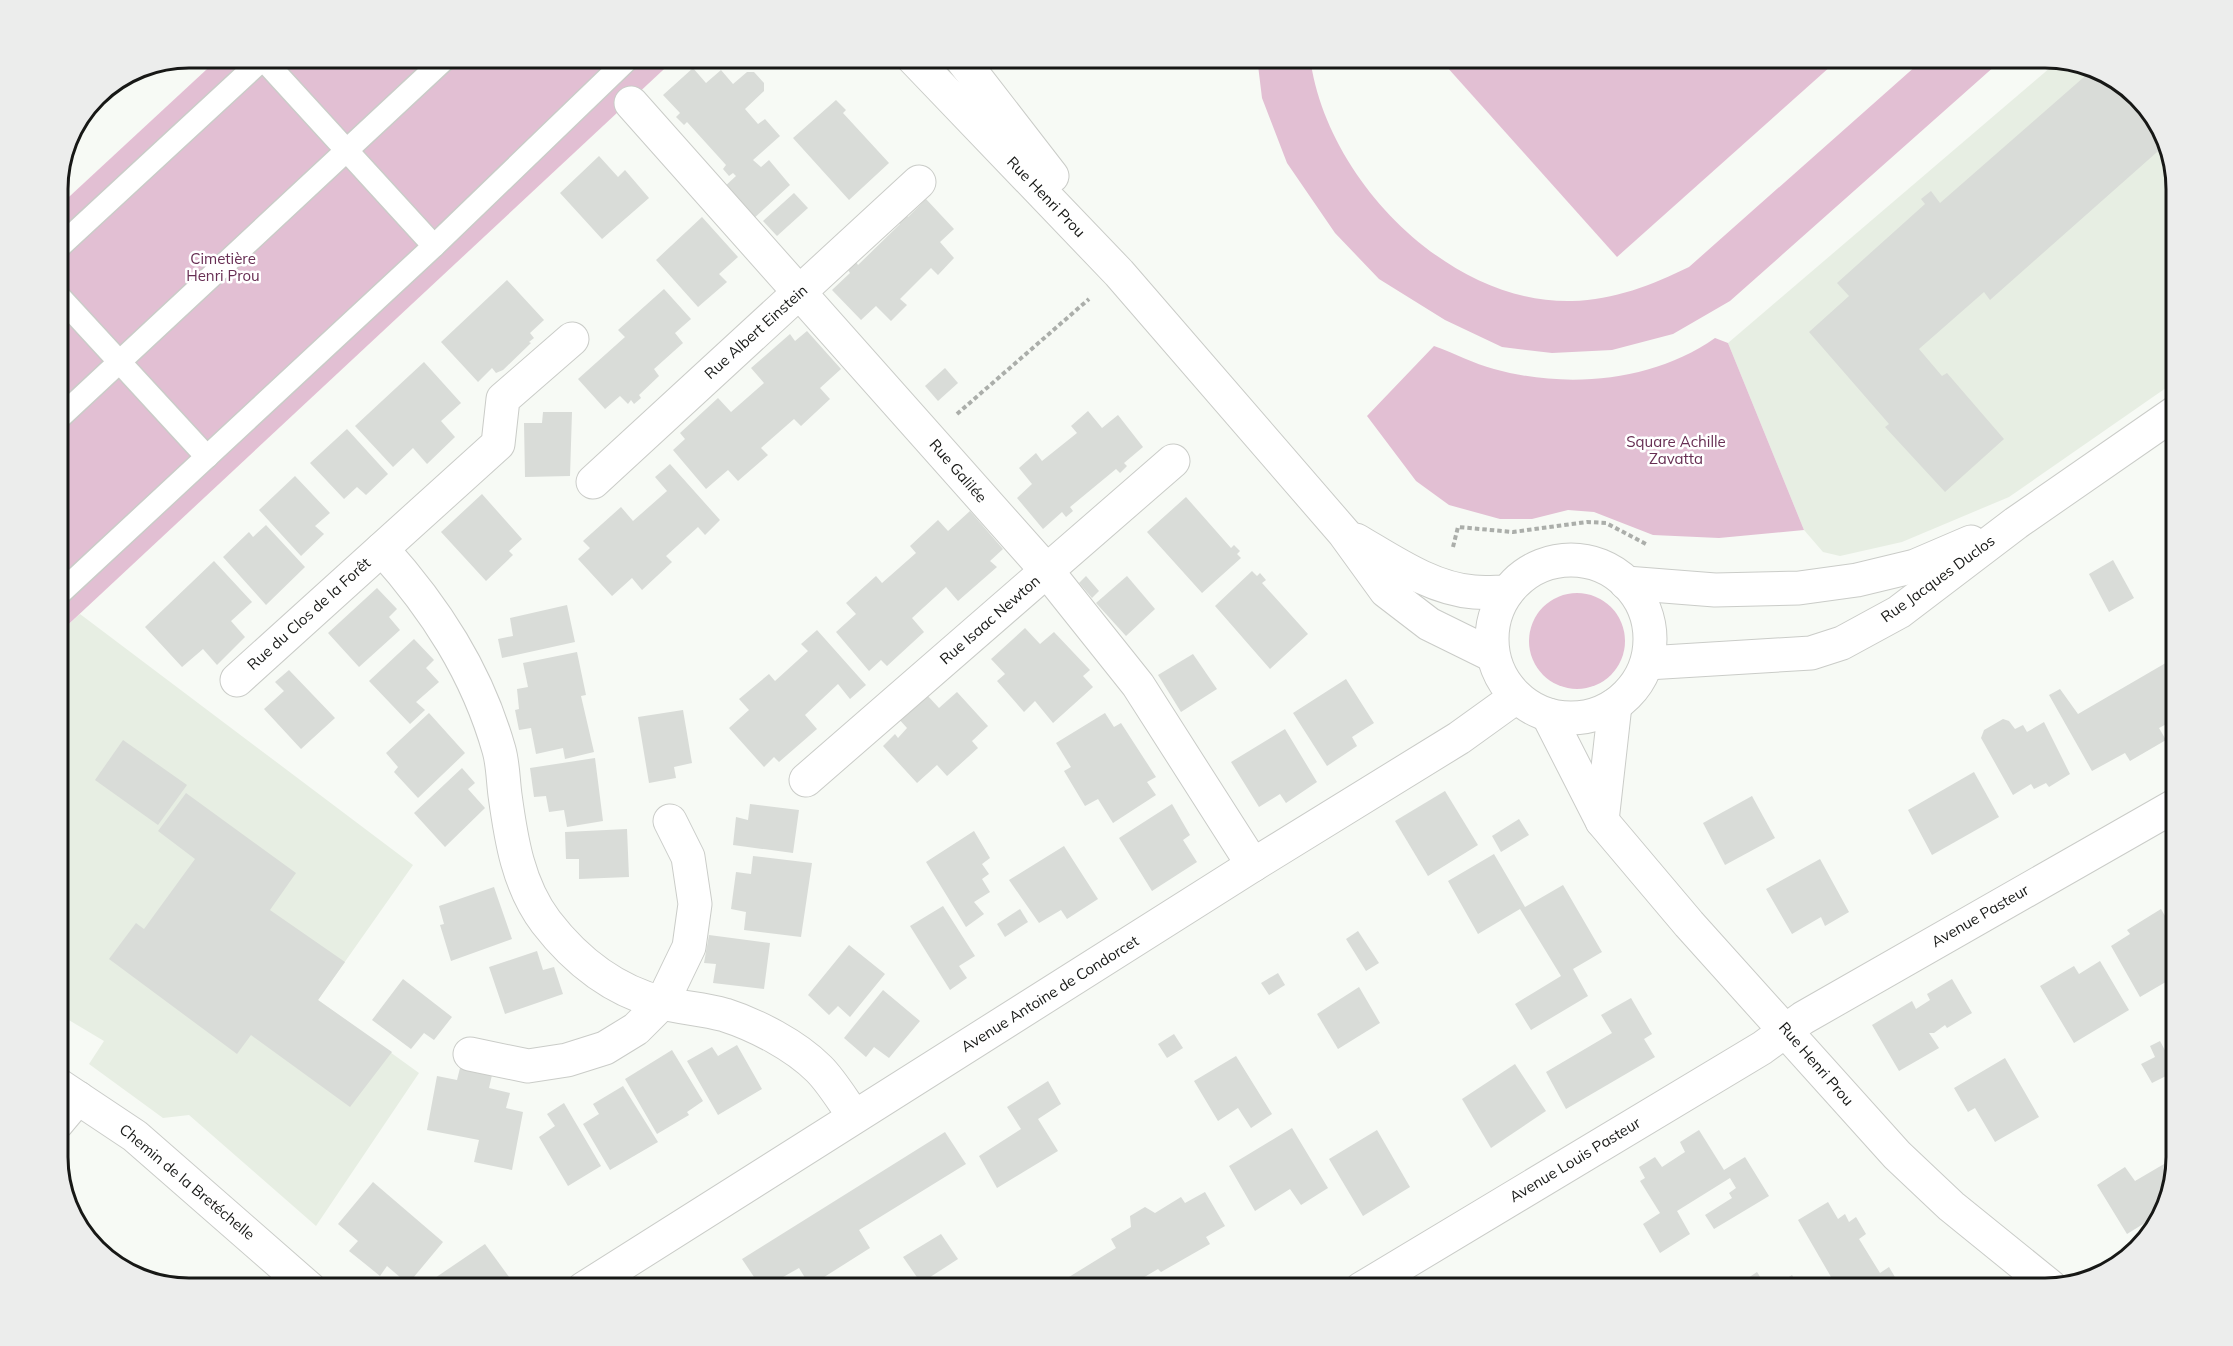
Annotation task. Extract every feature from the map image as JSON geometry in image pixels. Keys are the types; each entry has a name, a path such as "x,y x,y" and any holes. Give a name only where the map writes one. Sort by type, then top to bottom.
{"street":[{"name":"Rue Henri Prou","path":"923,68 1119,273 1178,339 1344,533 1386,591 1429,624 1492,655"},
{"name":"Rue Henri Prou","path":"969,68 1178,339"},
{"name":"Rue Galilée","path":"631,103 1047,571 1138,685 1253,865"},
{"name":"Rue Albert Einstein","path":"592,482 919,182"},
{"name":"Rue du Clos de la Forêt","path":"237,680 498,444 502,399 572,339"},
{"name":"Rue Jacques Duclos","path":"1647,663 1811,653 1842,643 1899,612 2016,523 2165,419"},
{"name":"Rue Isaac Newton","path":"806,780 1173,461"},
{"name":"Rue Jacques Duclos","path":"1626,583 1715,590 1799,588 1857,580 1915,566 2016,523"},
{"name":"Rue Henri Prou","path":"1344,533 1406,569 1442,585 1474,592 1507,592"},
{"name":"Rue du Clos de la Forêt","path":"382,549 418,589 453,640 481,696 500,752 510,835 520,874 546,921 589,968 627,992 662,1003 725,1016 778,1039 819,1069 854,1116"},
{"path":"1578,560 1604,567 1626,583 1640,600 1647,621 1650,642 1647,663 1639,679 1615,705 1594,715 1571,718 1548,715 1530,708 1516,697 1501,677 1492,655 1491,632 1496,611 1507,592 1526,573 1551,562 1578,560"},
{"name":"Avenue Antoine de Condorcet","path":"600,1278 854,1116 1458,738 1516,697"},
{"path":"1602,821 1615,705"},
{"name":"Rue Henri Prou","path":"1548,715 1602,821 1689,924 1788,1030 1897,1155 1951,1206 2040,1278"},
{"name":"Avenue Pasteur","path":"1788,1030 1803,1018 1857,985 2166,811"},
{"path":"470,1054 528,1066 567,1060 605,1048 636,1029 662,1003 689,947 695,904 688,857 670,821"},
{"name":"Avenue Louis Pasteur","path":"1379,1278 1788,1030"},
{"name":"Chemin de la Bretéchelle","path":"68,1091 135,1136 297,1278"}],"lane":[{"path":"68,239 253,68"},
{"path":"273,68 434,246"},
{"path":"68,410 435,68"},
{"path":"68,586 434,246 619,68"},
{"path":"68,306 207,457"}],"path":[{"path":"929,438 1119,273"},
{"path":"1458,527 1513,532 1597,523 1606,524 1652,545"}],"shaded area":[{"path":"2049,68 2076,72 2105,84 2130,103 2149,128 2156,142 2165,181 2165,388 2009,497 1902,542 1840,556 1823,552 1804,530 1728,343"},
{"path":"80,614 413,865 318,1000 419,1073 316,1226 189,1115 163,1118 89,1064 104,1041 68,1020 68,625"}],"green space":[{"name":"Cimetière Henri Prou","path":"208,68 665,68 68,625 68,198"},
{"path":"1258,68 1312,68 1320,102 1340,146 1367,188 1400,225 1438,257 1480,281 1525,296 1572,301 1618,295 1661,280 1689,267 1914,68 1993,68 1730,301 1673,334 1612,350 1552,353 1502,347 1445,320 1379,279 1335,233 1287,163 1262,98"},
{"path":"1448,68 1829,68 1617,257"},
{"name":"Square Achille Zavatta","path":"1715,338 1728,343 1804,530 1719,538 1653,535 1594,512 1568,510 1532,519 1500,519 1449,505 1416,481 1367,416 1434,346 1494,369 1550,379 1579,380 1608,378 1664,364 1691,353"},
{"path":"1577,593 1595,597 1611,607 1621,623 1625,641 1621,659 1611,675 1595,685 1577,689 1559,685 1543,675 1533,659 1529,641 1533,623 1543,607 1559,597"}],"building":[{"path":"693,68 706,83 721,70 733,84 747,72 754,72 764,83 764,91 745,109 758,124 765,119 780,136 753,160 761,167 769,160 790,185 752,220 723,188 736,176 733,173 729,176 723,169 726,165 687,122 684,125 676,117 680,113 663,95"},
{"path":"2086,75 2105,84 2130,103 2149,128 2159,150 1990,300 1984,292 1919,349 1942,376 1947,373 2004,439 1945,492 1885,427 1889,424 1809,332 1849,296 1837,283 1925,204 1921,199 1931,191 1940,203"},
{"path":"836,100 846,110 843,113 889,163 849,200 793,138"},
{"path":"599,156 618,177 625,170 649,198 602,239 560,193"},
{"path":"794,193 808,208 777,236 763,221"},
{"path":"926,199 954,229 940,242 954,258 938,275 931,268 900,299 907,305 891,321 876,306 861,320 832,290 850,273 848,270 856,262 858,265 900,224 898,221 906,214 908,217"},
{"path":"702,217 738,257 719,274 727,282 698,307 656,260"},
{"path":"507,280 544,320 530,333 534,338 529,342 531,343 503,370 496,373 492,368 478,382 441,342"},
{"path":"664,289 691,319 675,333 683,343 654,369 659,376 639,395 641,398 634,404 631,400 628,404 620,396 605,409 578,379 625,337 618,330"},
{"path":"807,331 841,369 820,388 830,399 801,426 794,419 761,448 768,455 738,481 728,470 706,489 673,450 685,439 680,433 718,398 731,412 764,383 751,368 790,334 795,341"},
{"path":"424,362 461,403 441,421 455,437 427,464 413,448 393,467 355,426"},
{"path":"945,368 958,383 938,401 925,386"},
{"path":"1088,411 1102,428 1118,415 1143,447 1124,463 1127,466 1120,473 1116,469 1070,507 1073,511 1066,517 1062,512 1043,529 1017,498 1032,484 1019,468 1036,453 1042,461 1077,433 1071,426"},
{"path":"543,412 572,412 570,476 525,477 524,423 542,423"},
{"path":"347,429 388,474 366,495 357,487 344,499 310,463"},
{"path":"670,464 720,520 705,535 698,527 666,556 672,562 642,590 632,578 612,596 578,559 590,548 583,541 621,507 633,521 667,491 655,477"},
{"path":"295,476 330,513 315,526 324,534 301,556 259,510"},
{"path":"482,494 522,539 509,551 513,555 486,581 441,532"},
{"path":"1186,497 1231,548 1234,545 1240,551 1237,554 1241,558 1202,593 1147,532"},
{"path":"970,511 1003,549 990,561 997,567 958,601 946,587 912,618 924,632 887,666 881,660 869,671 836,632 856,614 846,603 876,576 882,583 916,553 910,546 938,520 948,531"},
{"path":"266,525 305,567 266,605 223,557 249,532 253,537"},
{"path":"2113,560 2134,598 2109,612 2089,574"},
{"path":"214,561 252,602 231,621 245,637 217,665 203,649 182,667 145,627"},
{"path":"1252,571 1257,576 1260,573 1266,580 1262,583 1308,634 1270,669 1215,606"},
{"path":"1086,576 1099,591 1092,598 1079,583"},
{"path":"1127,576 1155,609 1126,636 1096,603"},
{"path":"377,588 397,609 389,617 400,630 359,667 328,633"},
{"path":"567,605 575,642 502,658 498,639 513,636 510,618"},
{"path":"1025,628 1040,644 1054,632 1090,670 1083,676 1093,687 1053,723 1035,701 1024,712 997,681 1005,674 991,659"},
{"path":"817,630 866,685 850,699 838,684 805,715 817,729 779,762 774,757 764,767 729,728 749,710 739,699 769,674 775,681 808,651 801,644"},
{"path":"414,639 434,660 426,668 439,682 416,702 425,710 410,724 369,681"},
{"path":"577,652 586,695 581,696 594,752 565,759 563,748 536,754 531,728 519,730 515,710 519,709 517,689 528,687 523,663"},
{"path":"1193,654 1217,689 1181,712 1158,675"},
{"path":"2165,663 2166,725 2159,728 2166,740 2130,761 2125,753 2092,771 2049,695 2060,689 2078,714"},
{"path":"289,670 335,718 301,749 264,709 284,691 275,682"},
{"path":"1346,679 1374,723 1352,737 1357,746 1327,766 1293,713"},
{"path":"957,692 988,726 972,741 978,748 947,776 937,765 917,783 883,746 895,734 898,738 907,728 898,718 926,694 939,708"},
{"path":"683,710 692,763 674,767 676,778 649,783 638,717"},
{"path":"429,713 465,753 418,798 394,772 398,767 386,753"},
{"path":"1105,713 1114,727 1121,723 1156,777 1147,782 1156,795 1113,823 1098,799 1085,806 1064,771 1071,767 1056,743"},
{"path":"2003,719 2009,721 2015,729 2023,725 2027,732 2044,722 2070,774 2049,787 2046,783 2034,789 2031,784 2013,795 1981,738 1984,730"},
{"path":"1285,729 1317,782 1286,803 1280,794 1259,807 1231,762"},
{"path":"123,740 187,785 158,825 95,780"},
{"path":"595,758 603,821 567,827 564,810 549,812 546,796 534,797 530,768"},
{"path":"462,768 475,783 468,789 485,808 445,847 414,813"},
{"path":"1974,772 1999,817 1932,855 1908,810"},
{"path":"1445,791 1478,845 1428,876 1395,821"},
{"path":"186,793 296,873 270,910 345,962 318,1000 392,1052 350,1107 251,1035 237,1054 109,959 136,923 144,929 195,859 158,831"},
{"path":"1752,796 1775,838 1725,865 1703,823"},
{"path":"750,804 799,810 793,853 733,845 736,817 748,820"},
{"path":"1172,804 1190,835 1183,840 1197,862 1152,891 1119,838"},
{"path":"1519,819 1529,835 1501,852 1492,836"},
{"path":"627,829 629,877 579,879 579,859 566,859 565,832"},
{"path":"974,831 990,858 982,864 989,874 982,879 990,892 974,902 984,914 966,927 926,862"},
{"path":"1064,846 1098,899 1067,919 1061,910 1039,923 1009,880"},
{"path":"1494,854 1525,907 1563,885 1602,952 1573,969 1588,996 1531,1030 1515,1004 1561,976 1520,909 1478,934 1448,881"},
{"path":"753,856 812,863 801,937 744,930 746,912 731,909 736,872 751,874"},
{"path":"1820,859 1849,912 1825,926 1821,917 1792,934 1766,889"},
{"path":"494,887 512,939 451,961 440,925 444,924 439,906"},
{"path":"943,906 975,956 959,966 967,978 950,990 910,926"},
{"path":"1020,909 1028,922 1005,937 997,924"},
{"path":"2161,909 2166,917 2166,982 2140,997 2111,946 2130,934 2127,930"},
{"path":"1358,931 1379,963 1366,971 1346,939"},
{"path":"709,935 770,943 764,989 713,983 716,964 704,963"},
{"path":"849,945 885,974 850,1017 838,1006 829,1015 808,995"},
{"path":"537,951 543,970 554,967 563,994 505,1014 489,967"},
{"path":"2100,961 2129,1010 2074,1043 2040,986 2074,966 2079,974"},
{"path":"1278,973 1285,985 1269,995 1261,983"},
{"path":"403,979 452,1017 434,1040 424,1033 411,1049 372,1020"},
{"path":"1952,979 1972,1013 1947,1028 1945,1025 1934,1033 1929,1033 1939,1048 1899,1071 1872,1025 1912,1001 1916,1009 1930,1000 1927,994"},
{"path":"1359,987 1380,1023 1338,1049 1317,1014"},
{"path":"883,990 920,1021 889,1058 874,1047 866,1057 844,1038"},
{"path":"1631,998 1652,1034 1644,1039 1655,1057 1566,1109 1546,1072 1612,1033 1601,1015"},
{"path":"1174,1034 1183,1048 1167,1058 1158,1044"},
{"path":"2160,1041 2166,1052 2166,1076 2152,1083 2141,1064 2155,1057 2150,1046"},
{"path":"737,1045 762,1089 718,1115 687,1061 712,1047 718,1056"},
{"path":"672,1050 703,1101 687,1112 689,1115 657,1134 625,1079"},
{"path":"1236,1056 1272,1114 1251,1128 1238,1108 1218,1121 1194,1081"},
{"path":"2005,1058 2039,1117 1995,1142 1975,1108 1968,1112 1954,1088"},
{"path":"1515,1064 1546,1111 1491,1148 1462,1099"},
{"path":"460,1068 492,1075 489,1088 510,1093 506,1108 523,1112 512,1170 474,1162 479,1140 427,1130 437,1076 457,1080"},
{"path":"1048,1081 1061,1104 1038,1119 1058,1151 997,1188 979,1156 1021,1129 1007,1107"},
{"path":"623,1086 658,1142 610,1170 583,1124 599,1114 593,1104"},
{"path":"564,1103 601,1166 568,1186 539,1137 555,1126 547,1114"},
{"path":"1292,1128 1328,1188 1301,1205 1290,1189 1255,1211 1229,1166"},
{"path":"1377,1130 1410,1187 1363,1216 1329,1159"},
{"path":"1699,1130 1724,1170 1745,1157 1769,1196 1714,1229 1705,1215 1732,1198 1729,1193 1736,1188 1730,1178 1677,1211 1690,1234 1660,1253 1643,1224 1660,1213 1640,1181 1645,1178 1639,1167 1655,1157 1662,1167 1685,1152 1680,1142"},
{"path":"945,1132 966,1164 859,1230 870,1248 823,1278 805,1278 799,1268 781,1278 755,1278 742,1259"},
{"path":"2165,1163 2161,1189 2149,1218 2127,1234 2097,1185 2125,1167 2135,1181"},
{"path":"373,1182 443,1242 413,1278 401,1278 387,1266 380,1276 349,1251 358,1241 338,1224"},
{"path":"1205,1192 1225,1226 1206,1237 1210,1244 1161,1272 1158,1269 1143,1278 1067,1278 1116,1248 1111,1239 1131,1227 1130,1216 1145,1207 1155,1213 1181,1197 1185,1203"},
{"path":"1828,1202 1838,1219 1845,1214 1849,1222 1856,1217 1866,1234 1859,1239 1880,1273 1889,1267 1896,1278 1832,1278 1798,1220"},
{"path":"941,1234 958,1259 929,1278 918,1278 903,1257"},
{"path":"485,1244 510,1278 435,1278"},
{"path":"1757,1272 1761,1278 1748,1278"}]}
